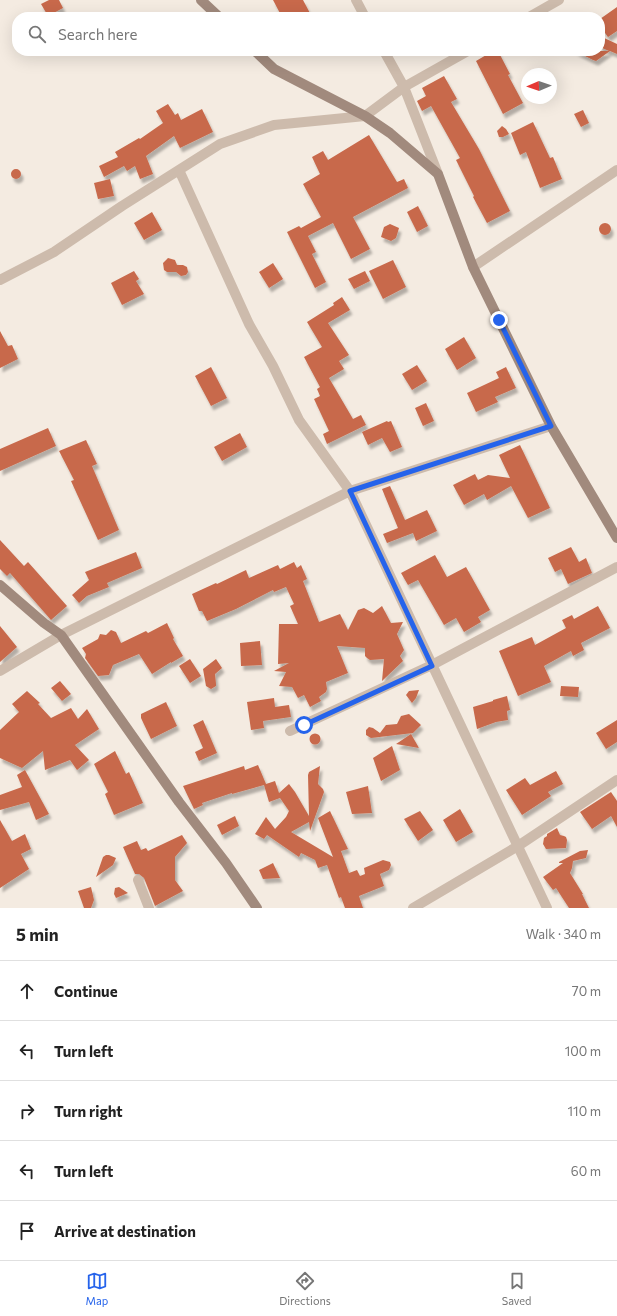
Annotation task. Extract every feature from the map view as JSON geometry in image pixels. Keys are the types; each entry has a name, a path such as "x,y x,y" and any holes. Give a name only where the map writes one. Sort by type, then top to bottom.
{"main road":[{"path":"201,0 214,12"},
{"path":"260,56 274,69 365,116 390,133 438,174 474,267 551,426 617,538"},
{"path":"0,585 44,623 61,635 179,802 226,863 257,908"}],"street":[{"path":"356,0 362,12"},
{"path":"538,12 559,0"},
{"path":"387,56 404,87 438,174"},
{"path":"0,280 54,252 122,206 220,144 274,125 365,116 404,87 459,56"},
{"path":"179,170 249,324 273,366 299,420 350,491 547,908"},
{"path":"474,267 617,170"},
{"path":"0,671 61,635 350,491 551,426"},
{"path":"290,731 432,666 617,567"},
{"path":"413,908 518,846 617,780"},
{"path":"138,880 149,908"}],"building":[{"path":"49,0 59,0 63,8 56,12 46,12 41,4"},
{"path":"273,0 303,0 309,12 279,12"},
{"path":"617,7 617,31 608,37 605,33 605,15"},
{"path":"605,38 617,44 617,54 610,51 605,55 605,51 609,51 605,49"},
{"path":"484,56 501,56 510,74 508,75 521,99 521,104 503,114 476,61"},
{"path":"585,56 603,56 596,61"},
{"path":"444,76 457,99 451,102 479,149 510,211 487,223 456,160 460,158 431,106 422,111 417,101 426,96 422,88"},
{"path":"168,104 175,115 178,113 181,120 202,109 213,132 180,148 174,136 146,156 153,174 140,179 135,166 127,171 124,166 104,177 99,166 118,157 115,152 139,138 140,139 163,123 156,111"},
{"path":"583,110 589,123 581,127 574,114"},
{"path":"533,122 550,158 553,157 562,179 540,188 526,152 520,155 511,133"},
{"path":"502,126 509,134 499,137 497,131"},
{"path":"369,135 397,182 404,179 408,188 353,217 370,249 351,259 333,223 308,236 316,252 312,254 326,282 315,288 287,232 299,226 301,228 321,217 303,184 320,174 312,157 323,151 328,160"},
{"path":"14,169 18,169 20,170 20,178 14,179 11,176 11,172"},
{"path":"110,179 114,196 98,199 94,183"},
{"path":"418,206 428,226 417,232 407,212"},
{"path":"152,212 162,230 144,240 134,223"},
{"path":"603,223 607,223 611,229 607,235 603,235 599,231 599,227"},
{"path":"390,224 399,228 396,238 391,241 381,237 384,227"},
{"path":"168,258 175,260 177,265 187,267 188,272 186,275 181,276 176,272 167,272 164,270 163,263"},
{"path":"393,260 406,287 383,299 369,271"},
{"path":"273,263 283,279 269,288 259,272"},
{"path":"134,271 139,279 136,281 144,294 122,305 111,283"},
{"path":"365,271 370,281 354,289 348,279"},
{"path":"342,297 350,310 328,323 349,355 339,361 344,369 329,378 353,419 361,415 366,425 327,444 323,434 329,431 314,399 320,396 317,389 320,387 304,357 322,347 307,322 334,305 333,303"},
{"path":"0,331 8,346 12,345 18,359 0,368"},
{"path":"464,337 476,358 457,370 445,349"},
{"path":"417,365 427,381 412,390 402,374"},
{"path":"211,367 227,398 211,406 195,376"},
{"path":"506,367 516,388 495,397 498,402 476,412 467,393 499,378 496,372"},
{"path":"426,403 434,421 423,426 415,408"},
{"path":"387,421 391,421 402,447 390,452 382,438 368,445 362,432"},
{"path":"48,428 56,446 0,471 0,449"},
{"path":"240,433 247,447 222,461 214,447"},
{"path":"86,440 97,464 92,466 119,530 98,540 71,481 74,480 59,451"},
{"path":"520,445 550,508 528,518 511,486 487,500 484,494 464,505 453,485 475,474 478,480 488,475 510,478 499,455"},
{"path":"390,486 405,520 427,510 437,531 416,541 413,533 387,543 383,534 398,528 382,489"},
{"path":"0,540 24,566 28,562 67,606 51,620 10,573 7,576 0,569"},
{"path":"571,547 579,562 586,558 592,573 568,584 561,569 555,572 548,558"},
{"path":"136,552 142,568 107,583 109,587 87,596 79,603 72,595 89,580 85,572"},
{"path":"435,555 447,577 466,567 490,610 478,617 481,622 464,632 456,618 444,625 418,580 408,585 401,573"},
{"path":"294,562 297,568 301,565 307,579 303,581 319,622 340,614 348,630 358,610 364,608 373,613 382,606 391,623 403,622 397,634 404,650 400,656 403,661 382,681 384,659 370,660 365,656 365,648 337,646 348,673 326,682 326,692 319,697 321,701 310,707 304,695 298,698 292,687 279,686 286,672 274,671 289,663 278,664 279,624 298,624 290,606 294,604 286,587 274,592 273,590 236,609 207,621 202,611 199,611 192,594 246,570 249,578 278,565 280,569"},
{"path":"598,606 610,628 581,643 584,650 573,656 571,651 544,666 551,682 518,696 499,651 532,637 535,645 566,628 562,620 572,615 574,619"},
{"path":"167,623 174,638 173,639 183,656 152,674 139,654 113,665 109,675 98,676 85,658 86,654 82,648 98,639 100,634 106,635 111,630 116,632 121,643 146,631 148,633"},
{"path":"0,626 17,647 0,662"},
{"path":"260,641 262,665 241,666 240,643"},
{"path":"190,659 201,676 190,683 179,666"},
{"path":"216,659 222,668 215,674 216,686 211,689 206,686 203,669"},
{"path":"60,681 71,694 62,701 51,688"},
{"path":"561,686 579,687 578,697 560,696"},
{"path":"419,690 412,703 406,695 409,691"},
{"path":"27,691 40,703 38,704 51,718 71,708 78,719 87,709 99,729 75,745 89,760 77,770 70,760 45,770 43,751 22,768 0,758 0,730 19,712 12,704"},
{"path":"507,696 510,710 507,711 508,720 496,722 477,729 473,707"},
{"path":"274,698 275,707 289,705 291,717 263,721 264,728 251,730 247,702"},
{"path":"166,702 177,726 151,739 141,718 141,714"},
{"path":"409,714 421,725 413,733 371,738 366,735 366,730 369,727 380,733 386,725 397,724 401,716"},
{"path":"203,720 217,753 199,761 195,752 203,748 193,725"},
{"path":"617,720 617,742 606,749 596,733"},
{"path":"315,733 319,735 321,739 319,743 315,745 311,743 309,739 311,735"},
{"path":"411,734 419,748 396,744"},
{"path":"392,746 400,770 381,781 373,758"},
{"path":"115,751 126,774 129,772 143,803 114,815 105,794 108,792 94,764"},
{"path":"258,765 266,784 275,781 279,793 289,784 309,816 308,775 309,772 320,766 318,784 324,792 310,831 309,822 291,832 333,857 318,818 330,811 348,849 341,851 349,873 357,870 360,876 365,874 364,868 383,860 390,862 391,865 389,870 380,874 384,886 359,896 363,908 345,908 341,897 339,898 327,865 318,868 315,860 301,853 299,857 267,835 264,839 255,834 266,817 275,829 286,817 289,811 280,798 269,802 264,785 232,793 202,803 203,805 194,809 183,786 244,766 245,770"},
{"path":"25,770 49,814 36,820 29,802 0,810 0,795 22,787 17,775"},
{"path":"556,771 563,784 548,792 551,796 522,815 506,790 525,778 530,785"},
{"path":"368,786 372,813 352,814 346,792"},
{"path":"611,792 617,801 617,827 611,816 592,829 580,812"},
{"path":"460,809 473,832 456,842 443,820"},
{"path":"420,811 433,830 418,841 404,819"},
{"path":"235,816 239,826 222,835 217,825"},
{"path":"0,820 12,841 25,834 31,849 21,854 29,869 0,888"},
{"path":"557,828 560,835 566,837 566,848 546,849 543,844 544,838 547,834"},
{"path":"182,835 187,843 175,857 175,880 183,891 155,906 144,878 139,874 135,874 123,847 137,841 141,850 146,848 148,851"},
{"path":"588,850 586,858 573,861 570,873 583,894 589,908 569,908 556,888 553,890 543,877 563,863 559,862 580,851"},
{"path":"106,855 116,858 113,865 96,877 103,857"},
{"path":"273,863 280,878 263,879 259,870"},
{"path":"91,887 94,900 91,908 84,908 78,891"},
{"path":"119,887 128,893 116,898 114,894 115,888"}],"route":[{"path":"304,725 432,666 350,491 551,426 499,320"}]}
